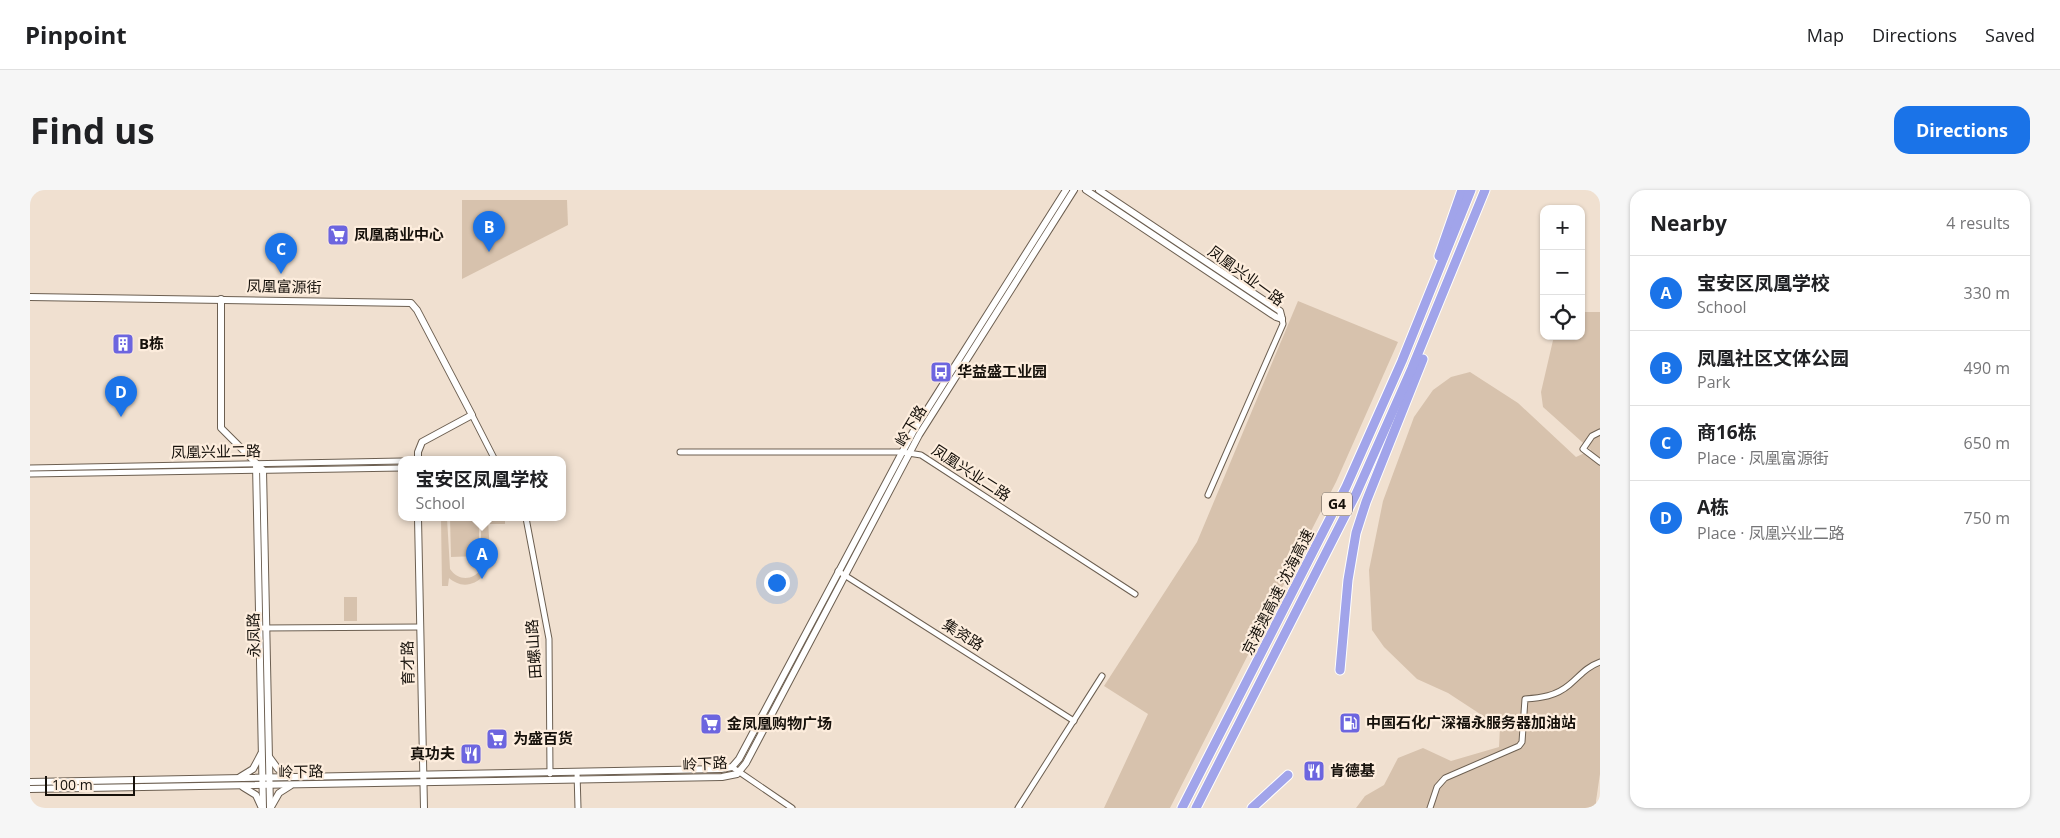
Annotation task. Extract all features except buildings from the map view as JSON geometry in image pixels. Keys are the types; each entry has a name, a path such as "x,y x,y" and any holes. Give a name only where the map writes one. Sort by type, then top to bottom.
{"highway":[{"path":"1402,361 1462,190"},
{"name":"京港澳高速 沈海高速","path":"1182,808 1346,487 1402,361 1471,190"},
{"name":"京港澳高速 沈海高速","path":"1196,808 1356,494 1438,307 1485,190"},
{"path":"1340,670 1348,580 1356,533 1366,502 1424,357 1438,307"},
{"path":"1252,808 1288,775"}],"street":[{"name":"岭下路","path":"550,776 577,780 725,777 739,773 902,452 1066,190"},
{"name":"岭下路","path":"30,789 266,781 550,776 577,772 721,769 732,767 739,759 909,452 1074,190"},
{"name":"凤凰兴业一路","path":"1086,190 1276,317 1282,319"},
{"name":"凤凰兴业一路","path":"1098,190 1280,311 1282,319"},
{"name":"凤凰富源街","path":"30,297 411,303 418,310 472,414"},
{"path":"221,299 221,428 259,468"},
{"path":"1208,495 1282,324 1282,319"},
{"path":"418,456 422,442 472,414 494,456"},
{"path":"1600,432 1592,436 1583,448 1600,462"},
{"name":"凤凰兴业二路","path":"680,452 909,452 926,458 1135,594"},
{"name":"凤凰兴业二路","path":"30,474 259,468 398,461"},
{"name":"凤凰兴业二路","path":"30,468 398,468"},
{"name":"永凤路","path":"259,468 266,781 270,808"},
{"name":"育才路","path":"418,521 424,808"},
{"name":"田螺山路","path":"527,521 549,639 550,776"},
{"name":"集资路","path":"841,573 1074,721"},
{"path":"263,628 420,628"},
{"path":"1430,808 1437,787 1445,778 1519,746 1522,742 1525,699 1558,693 1570,685 1578,674 1600,662"},
{"path":"1018,808 1102,676"},
{"path":"263,808 253,792 235,782 253,769 265,750 276,767 296,781 279,793 270,808"},
{"path":"732,767 792,808"},
{"path":"577,772 578,808"},
{"name":"永凤路","path":"263,808 266,781"},
{"name":"岭下路","path":"30,782 235,782"}],"shaded area":[{"path":"462,200 567,200 568,225 462,279"},
{"path":"1298,301 1398,342 1336,482 1170,808 1104,808 1148,714 1104,686 1197,542"},
{"path":"1585,312 1600,312 1600,774 1596,801 1597,808 1356,808 1365,796 1384,785 1398,758 1423,748 1451,761 1499,747 1500,727 1448,693 1417,679 1384,647 1372,630 1369,570 1383,501 1414,417 1433,390 1451,377 1470,372 1518,403 1576,457 1591,450 1543,407 1541,392 1553,340 1585,340"},
{"path":"441,521 447,521 450,569 457,576 466,578 474,576 481,569 481,521 488,521 489,556 488,566 484,574 479,580 464,585 456,583 449,578 448,586 442,586"},
{"path":"450,521 479,521 479,556 451,557"},
{"path":"490,521 505,521 505,524 490,524"},
{"path":"344,597 357,597 357,621 344,621"}],"place":[{"name":"凤凰商业中心","path":"338,235"},
{"name":"凤凰社区文体公园","path":"489,252"},
{"name":"商16栋","path":"281,274"},
{"name":"B栋","path":"123,344"},
{"name":"华益盛工业园","path":"941,372"},
{"name":"A栋","path":"121,417"},
{"name":"宝安区凤凰学校","path":"482,579"},
{"name":"中国石化广深福永服务器加油站","path":"1350,723"},
{"name":"金凤凰购物广场","path":"711,724"},
{"name":"为盛百货","path":"497,739"},
{"name":"真功夫","path":"471,754"},
{"name":"肯德基","path":"1314,771"}]}
